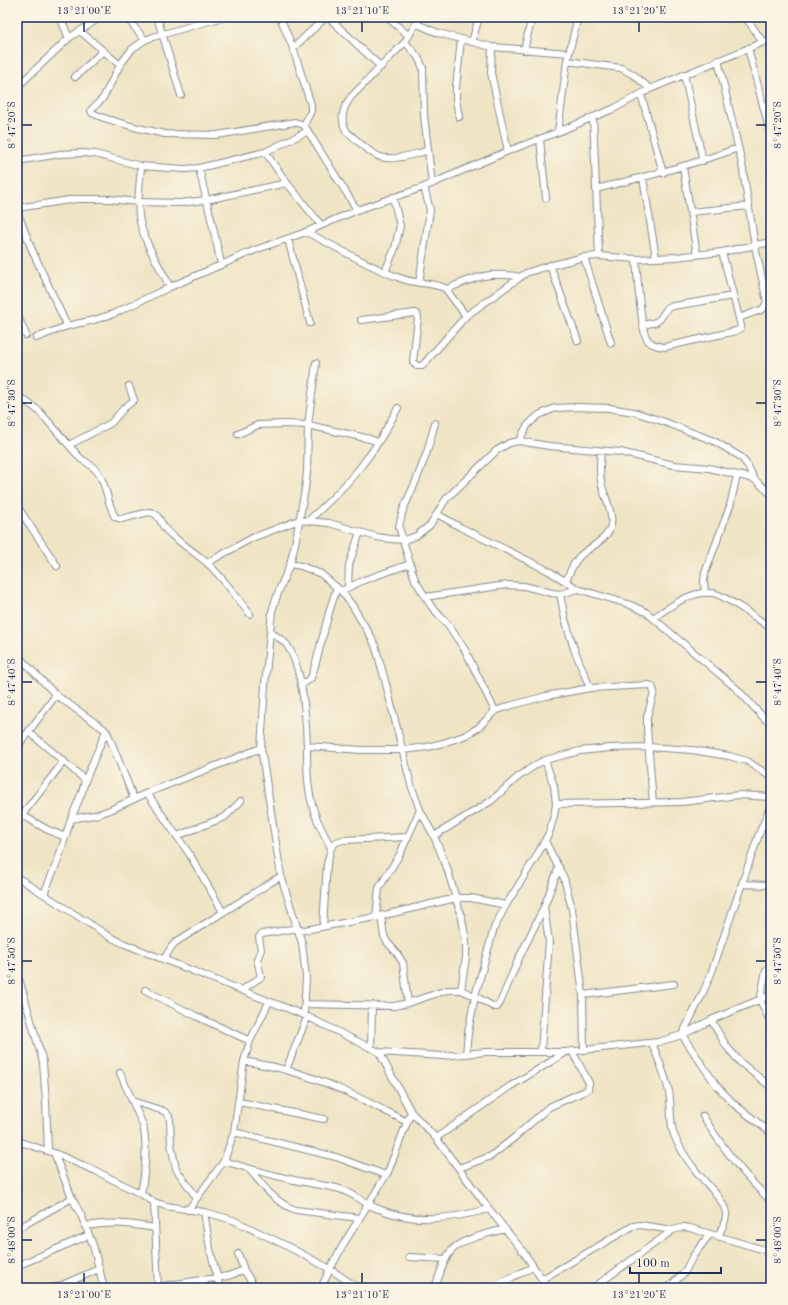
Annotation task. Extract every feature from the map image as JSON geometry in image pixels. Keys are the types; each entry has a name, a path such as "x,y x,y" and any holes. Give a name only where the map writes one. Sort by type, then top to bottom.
{"street":[{"path":"60,17 69,38"},
{"path":"17,87 69,38 102,17"},
{"path":"126,17 145,40"},
{"path":"157,17 180,95"},
{"path":"223,17 145,40 132,49 120,65 102,98 91,110 92,113 134,127 165,134 217,135 295,122 304,125 357,210"},
{"path":"280,17 293,48 311,105 311,111 304,125"},
{"path":"293,48 327,17 381,67"},
{"path":"387,17 409,36"},
{"path":"420,17 405,42 351,97 344,106 342,112 343,126 346,132 376,155 391,159 427,151"},
{"path":"472,42 479,17"},
{"path":"558,132 567,61 578,17"},
{"path":"744,17 763,42"},
{"path":"524,50 530,18"},
{"path":"417,24 438,33 492,47 569,53"},
{"path":"80,30 120,65"},
{"path":"459,117 456,100 456,88 461,39"},
{"path":"36,338 67,326 94,320 108,315 255,250 306,232 357,210 432,184 508,151 593,117 684,74 771,39"},
{"path":"405,42 418,56 423,68 424,115 432,184"},
{"path":"492,47 491,73 508,151"},
{"path":"748,48 771,136"},
{"path":"75,77 103,51"},
{"path":"718,60 738,148 755,246 767,302 763,309 739,318"},
{"path":"567,61 621,68 634,75 650,89"},
{"path":"684,74 703,161"},
{"path":"641,94 663,173"},
{"path":"593,117 599,256"},
{"path":"17,161 60,154 82,153 95,154 141,166 184,169 200,168 265,152 308,131"},
{"path":"540,139 546,198"},
{"path":"596,189 663,173 703,161 738,148"},
{"path":"265,152 287,183 322,225"},
{"path":"141,166 139,202 140,221 170,287"},
{"path":"683,166 697,255"},
{"path":"200,168 206,200 214,225 221,265"},
{"path":"643,178 656,258"},
{"path":"67,326 32,250 17,210 76,199 108,199 139,202 180,203 206,200 287,183"},
{"path":"419,282 430,210 424,187"},
{"path":"385,272 395,248 400,226 393,197"},
{"path":"691,212 748,206"},
{"path":"306,232 358,260 401,279 439,286 447,289 466,316"},
{"path":"288,239 310,323"},
{"path":"360,320 415,313 417,314 418,318 413,362 417,366 422,366 466,316 520,277 550,265 584,257 599,256 636,259 697,255 722,252 771,242"},
{"path":"636,259 645,336 653,344 664,347 740,330 741,326 722,252"},
{"path":"584,257 611,342"},
{"path":"550,265 578,341"},
{"path":"447,289 476,277 486,275 502,274 520,277"},
{"path":"643,325 656,322 660,319 668,307 733,296"},
{"path":"17,314 26,335"},
{"path":"286,1070 305,1016 306,971 302,944 281,876 261,748 270,632 275,602 290,564 305,489 307,473 308,425 316,363"},
{"path":"69,445 106,427 115,420 124,408 134,400 129,386"},
{"path":"17,395 39,411 81,459 88,462 98,472 102,479 115,516 121,519 153,512 156,514 164,528 207,563 250,614"},
{"path":"309,520 365,462 398,408"},
{"path":"519,441 527,426 532,421 539,415 555,408 609,408 634,412 662,420 714,441 741,457 748,466 754,479 771,494"},
{"path":"435,423 427,452 402,510 399,527 415,580 436,612 449,626 465,650 495,711"},
{"path":"238,434 258,425 308,425 378,442"},
{"path":"207,563 252,538 299,520 335,524 383,538 404,540 416,536 426,530 446,499 496,451 509,443 519,441 549,446 620,452 674,465 709,468 754,479"},
{"path":"566,581 578,558 604,538 609,531 611,524 611,515 600,475 601,450"},
{"path":"705,593 705,573 730,506 737,475"},
{"path":"17,506 57,566"},
{"path":"437,514 547,570 578,588 628,604 646,612 670,634 737,689 765,719 771,723"},
{"path":"348,588 349,565 360,532"},
{"path":"290,564 313,570 327,578 339,589 352,605 375,645 411,785 420,810 434,836 447,868 462,919 466,941 466,957 461,990"},
{"path":"339,589 348,588 364,580 410,564"},
{"path":"426,596 506,585 524,586 560,594 578,588"},
{"path":"301,686 311,678 330,609 339,589"},
{"path":"653,618 674,604 692,595 713,593 720,595 771,628"},
{"path":"560,594 565,619 574,649 590,688"},
{"path":"270,632 281,639 287,646 295,662 301,686 307,746 307,775 312,807 331,848"},
{"path":"17,657 21,659 56,696 106,731 134,799"},
{"path":"307,746 362,750 403,750 443,743 464,736 478,728 495,711 546,696 590,688 649,684 654,688 647,722 653,803"},
{"path":"17,747 56,696"},
{"path":"44,894 58,860 85,781 106,731"},
{"path":"29,732 64,761 85,781"},
{"path":"434,836 491,801 518,777 537,764 545,760 580,752 610,748 648,747 692,750 729,756 747,761 771,778"},
{"path":"71,819 99,814 110,810 147,793 261,748"},
{"path":"466,1054 468,1033 475,996 494,928 506,905 545,841 552,823 556,804 554,786 545,760"},
{"path":"64,761 20,814 46,829 65,837"},
{"path":"147,793 190,855 223,912"},
{"path":"556,804 682,802 739,795 771,797"},
{"path":"177,836 224,817 241,801"},
{"path":"682,1035 711,974 759,834 771,805"},
{"path":"408,1003 403,963 387,942 378,917 379,888 400,854 420,810"},
{"path":"324,926 327,864 331,848 336,842 343,840 408,837"},
{"path":"545,841 564,878 572,909 583,994 584,1050"},
{"path":"305,1004 394,1006 447,990 461,990 494,1007 498,1007 519,958 544,907 559,867"},
{"path":"17,876 110,937 305,1016 379,1052 442,1056 486,1052 568,1052 652,1043 682,1035 711,1020 771,995"},
{"path":"164,959 176,942 281,876"},
{"path":"742,884 771,885"},
{"path":"242,990 261,978 257,959 261,950 259,937 262,934 378,917 456,898 471,898 506,905"},
{"path":"541,1051 550,942 544,907"},
{"path":"771,965 766,971 760,1000 771,1023"},
{"path":"20,982 43,1062 51,1152 93,1244 104,1288"},
{"path":"583,994 674,984"},
{"path":"145,990 250,1041"},
{"path":"188,1210 224,1161 234,1132 244,1061 250,1041 269,1002"},
{"path":"371,1048 372,1005"},
{"path":"711,1020 727,1047 741,1063 771,1087"},
{"path":"682,1035 716,1085 734,1104 771,1132"},
{"path":"652,1043 669,1090 671,1102 671,1126 676,1141 695,1170 720,1200 726,1212 727,1215 718,1236"},
{"path":"379,1052 411,1112 436,1138 548,1288"},
{"path":"436,1138 509,1088 568,1052"},
{"path":"459,1168 491,1156 515,1138 549,1107 588,1089 589,1083 568,1052"},
{"path":"244,1061 286,1070 326,1083 407,1122"},
{"path":"120,1073 143,1125 146,1140 145,1169 141,1194"},
{"path":"132,1101 164,1111 169,1116 171,1144 176,1169 197,1198"},
{"path":"239,1102 324,1120"},
{"path":"321,1288 358,1218 386,1175 411,1112"},
{"path":"703,1116 721,1144 749,1180 771,1201"},
{"path":"234,1132 336,1157 386,1175"},
{"path":"17,1141 51,1152 96,1171 154,1202 166,1206 204,1212 233,1220 330,1269 358,1288"},
{"path":"224,1161 250,1170 340,1189 356,1196 367,1204 397,1216 446,1218 489,1209"},
{"path":"250,1170 270,1195 289,1207 310,1212 358,1218"},
{"path":"17,1229 72,1198"},
{"path":"154,1202 158,1287"},
{"path":"204,1212 220,1288"},
{"path":"85,1226 123,1223 155,1228"},
{"path":"542,1279 633,1226 640,1225 673,1230"},
{"path":"593,1288 673,1230 684,1227 771,1252"},
{"path":"435,1288 446,1259 451,1251 459,1245 480,1236 505,1229"},
{"path":"670,1288 684,1273 693,1256 710,1234"},
{"path":"17,1266 89,1235"},
{"path":"238,1254 244,1270 255,1288"},
{"path":"408,1257 446,1259"},
{"path":"490,1288 533,1267"},
{"path":"55,1288 99,1269"},
{"path":"149,1288 236,1274 244,1270"},
{"path":"17,1281 21,1288"}]}
